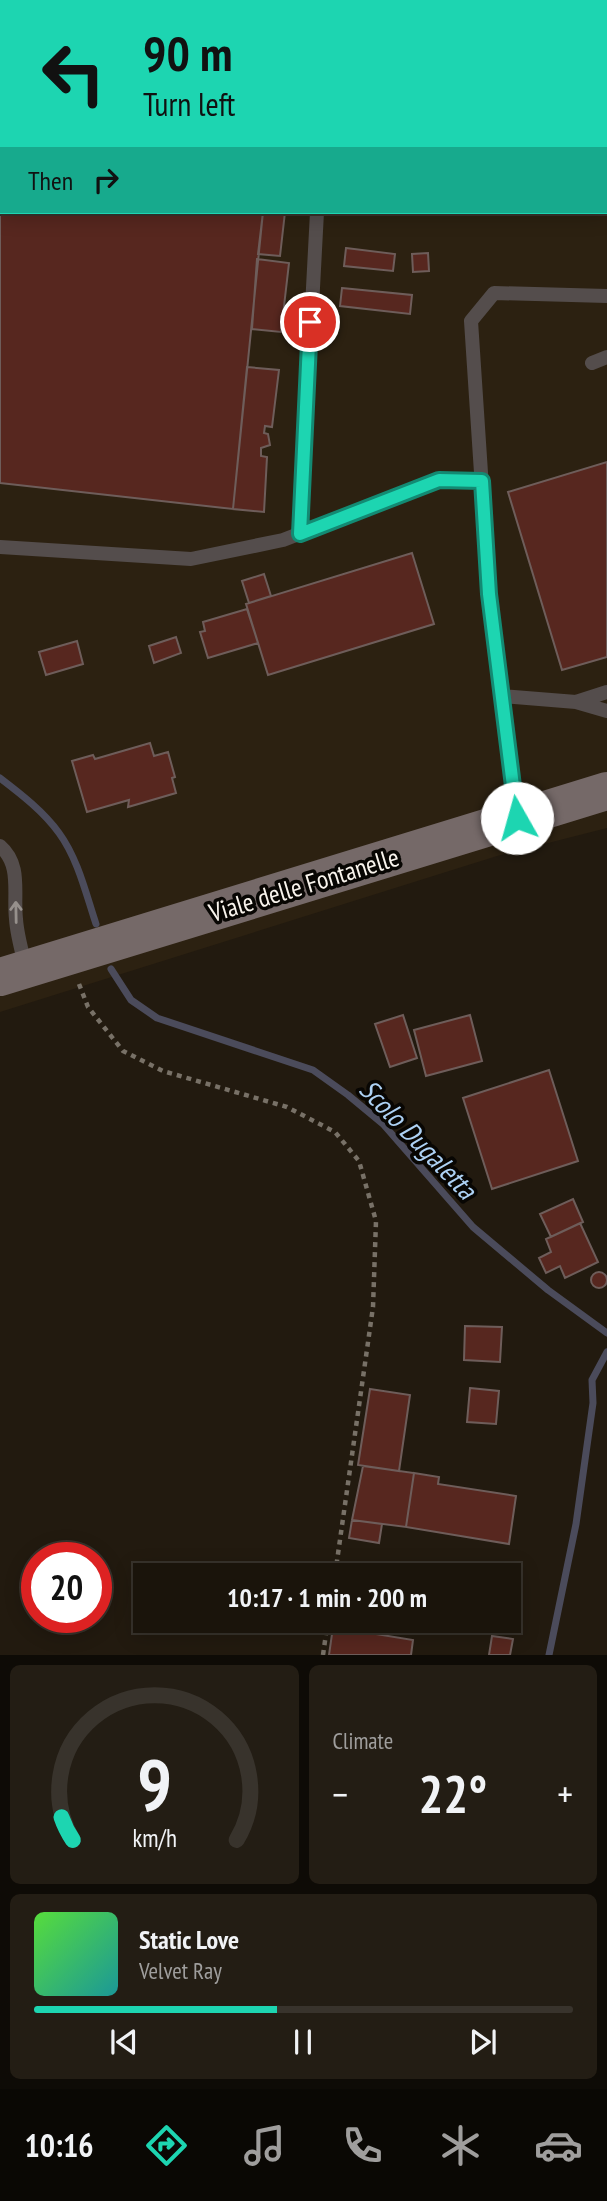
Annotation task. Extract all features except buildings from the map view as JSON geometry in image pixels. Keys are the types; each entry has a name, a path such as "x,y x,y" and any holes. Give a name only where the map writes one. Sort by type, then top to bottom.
{"main road":[{"name":"Viale delle Fontanelle","path":"15,963 69,957 607,791"}],"lane":[{"path":"300,534 317,214"},
{"path":"517,818 489,594 471,321 494,293 607,296"},
{"path":"592,363 607,357"},
{"path":"0,547 191,559 283,540 439,480 482,481"},
{"path":"576,702 607,692"},
{"path":"502,696 576,702 607,711"},
{"path":"0,846 7,852 17,880 15,963"}],"path":[{"path":"69,957 88,1007 122,1051 163,1071 287,1107 335,1132 359,1161 376,1221 373,1307 337,1563"},
{"path":"323,1655 326,1633"}],"shaded area":[{"path":"0,214 607,214 607,828 497,856 0,1012"}],"waterway":[{"name":"Scolo Dugaletta","path":"0,778 39,811 66,843 96,924"},
{"name":"Scolo Dugaletta","path":"111,969 131,1000 157,1018 313,1070 348,1095 383,1124 473,1227 548,1290 607,1333"},
{"name":"Scolo Dugaletta","path":"549,1655 576,1524 593,1403 592,1380 607,1352"}],"route":[{"path":"310,322 300,534 439,480 482,481 489,594 517,818"}]}
